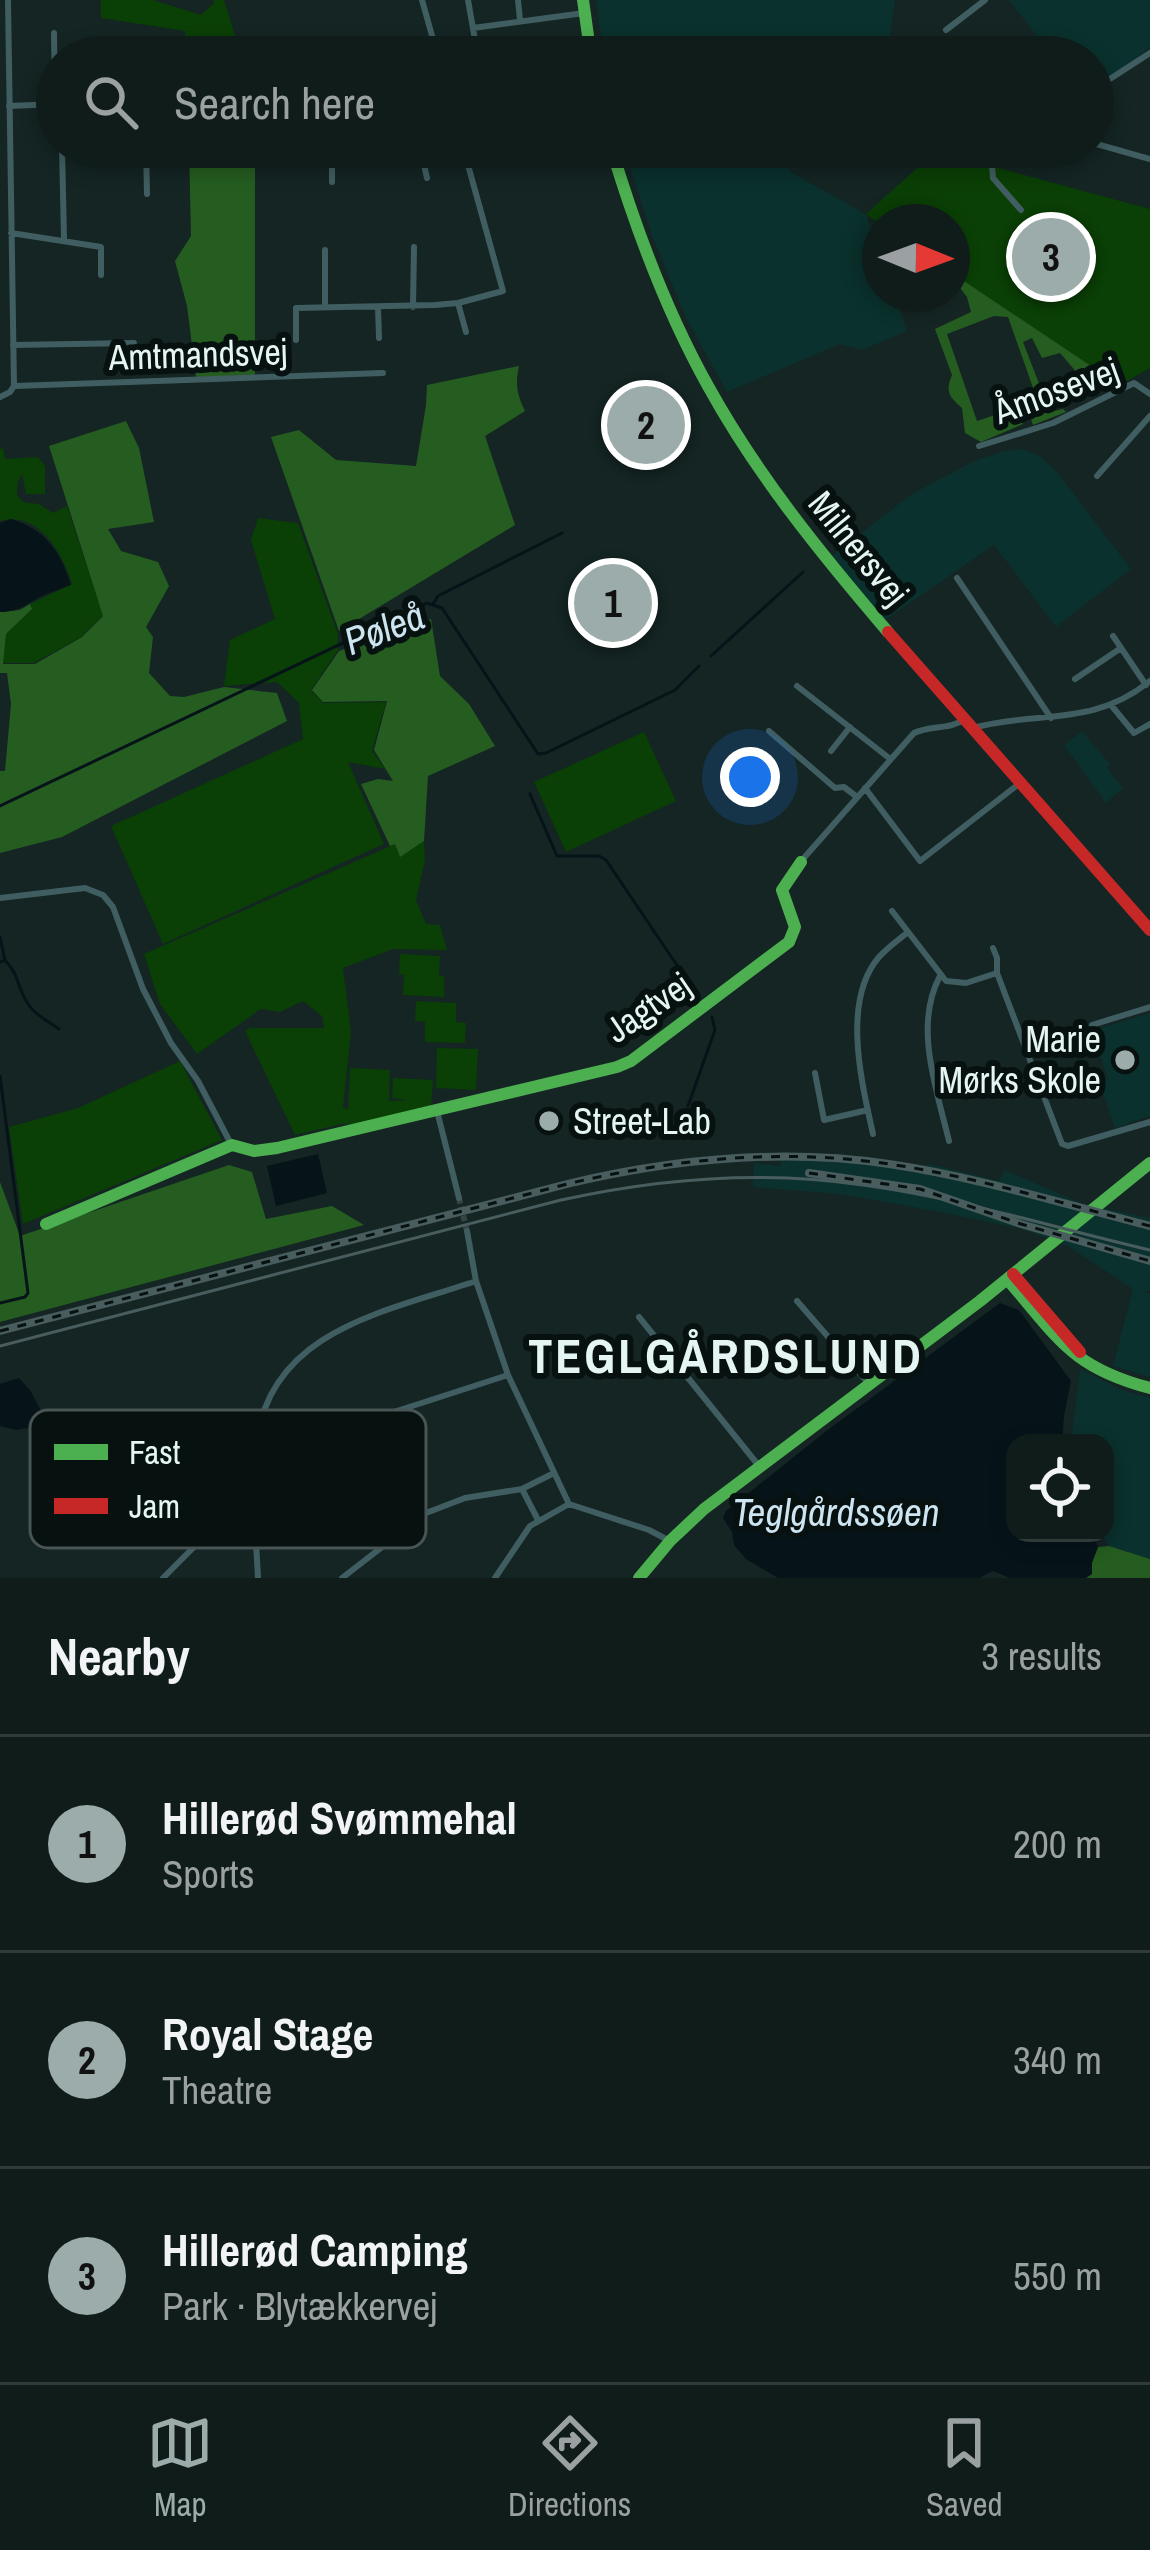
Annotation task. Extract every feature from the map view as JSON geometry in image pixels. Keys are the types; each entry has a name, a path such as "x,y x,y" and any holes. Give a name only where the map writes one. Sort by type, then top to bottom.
{"street":[{"path":"0,397 14,386 4,29 8,0"},
{"path":"422,0 432,36"},
{"path":"469,0 474,36"},
{"path":"518,0 520,22"},
{"path":"946,30 985,0"},
{"path":"473,28 584,6 588,36"},
{"path":"1114,76 1150,53"},
{"path":"9,106 36,105"},
{"path":"1114,149 1150,159"},
{"path":"62,168 64,241"},
{"path":"146,168 147,194"},
{"path":"332,168 332,182"},
{"path":"425,168 427,178"},
{"path":"296,340 296,308 458,303 503,290 469,168"},
{"name":"Milnersvej","path":"618,168 654,272 728,421 814,545 1150,930"},
{"path":"992,168 993,178 1022,210"},
{"path":"0,202 12,204"},
{"path":"11,233 101,247 101,275"},
{"path":"412,307 414,247"},
{"path":"325,250 325,308"},
{"path":"458,303 466,332"},
{"path":"378,307 379,338"},
{"path":"13,344 134,343"},
{"name":"Amtmandsvej","path":"14,386 383,373"},
{"name":"Åmosevej","path":"979,446 1053,423 1134,383 1150,394"},
{"path":"1097,476 1150,416"},
{"path":"957,578 1051,718"},
{"path":"802,860 914,733 1090,713 1148,683 1113,636"},
{"path":"1075,679 1121,648"},
{"path":"797,686 890,758"},
{"path":"1111,705 1134,733 1150,724"},
{"path":"831,751 850,727"},
{"path":"769,731 835,788 857,797"},
{"path":"865,788 920,861 1021,783"},
{"name":"Jagtvej","path":"46,1224 232,1145 254,1151 277,1148 631,1061 789,942 795,927 782,890 802,860"},
{"path":"0,898 85,888 103,895 113,907 143,989 170,1043 198,1081 232,1145"},
{"path":"892,911 946,981 961,983 997,973"},
{"path":"873,1134 860,1077 857,1032 864,987 878,958 908,932"},
{"path":"993,948 997,973 1062,1144 1150,1122"},
{"path":"940,976 934,987 928,1035 932,1072 950,1141"},
{"path":"1093,1025 1150,1006"},
{"path":"815,1073 824,1120 868,1110"},
{"path":"437,1111 459,1198"},
{"path":"639,1578 706,1507 1150,1163"},
{"path":"467,1232 476,1280 508,1375 569,1504"},
{"path":"1010,1276 1089,1362 1112,1376 1150,1388"},
{"path":"264,1410 285,1372 323,1338 344,1326 476,1280"},
{"path":"797,1301 869,1384"},
{"path":"640,1317 759,1466"},
{"path":"400,1410 508,1375"},
{"path":"426,1513 465,1498 522,1489 554,1473"},
{"path":"522,1489 538,1520"},
{"path":"495,1578 530,1526 569,1504 670,1541"},
{"path":"163,1578 193,1548"},
{"path":"257,1548 258,1578"},
{"path":"342,1578 381,1548"}],"shaded area":[{"path":"596,0 895,0 890,36 601,36"},
{"path":"1009,0 1150,0 1150,47 1114,77 1114,36 1037,36"},
{"path":"631,168 788,168 862,212 862,312 900,312 907,331 862,350 840,344 727,392 686,318"},
{"path":"1022,449 1040,456 1057,472 1131,569 1056,627 994,545 885,620 830,557 912,494 974,461"},
{"path":"1082,731 1123,788 1106,803 1064,745"},
{"name":"Marie Mørks Skole","path":"1150,1013 1150,1116 1115,1128 1101,1088 1108,1078 1091,1031"},
{"path":"781,1154 930,1164 999,1181 1005,1170 1083,1204 1150,1218 1150,1291 1142,1291 1150,1294 1150,1377 1113,1366 1133,1289 1068,1246 1019,1228 919,1208 839,1194 753,1187 754,1163 780,1166"},
{"path":"1080,1369 1150,1398 1150,1559 1107,1542 1114,1542 1114,1434 1072,1434"}],"green space":[{"path":"101,0 153,0 201,15 214,0 224,0 235,36 185,36 185,31 101,18"},
{"path":"189,168 255,168 255,375 196,377 187,306 175,261 191,236"},
{"path":"917,168 999,168 1150,209 1150,368 1118,386 970,285 970,204 877,204"},
{"path":"970,285 1097,370 1085,382 1060,353 1042,358 1032,338 1023,342 1050,412 1066,412 1033,425 1031,419 1042,413 1008,317 994,316 947,334 977,421 1013,409 1023,424 981,442 965,433 962,408 950,393 952,375 935,329 971,312"},
{"path":"519,366 518,389 525,411 485,436 515,525 339,631 271,437 299,430 336,460 416,466 427,385"},
{"path":"126,421 139,448 154,522 108,529 121,551 158,562 169,586 146,627 153,637 149,673 170,696 224,687 277,693 287,721 62,837 0,853 0,771 5,771 11,704 7,673 0,673 0,612 30,604 32,609 6,634 3,664 35,664 82,637 103,616 49,446"},
{"path":"3,448 5,459 38,457 45,466 45,494 26,494 22,474 17,495 53,513 67,506 103,615 81,637 34,663 2,663 6,634 31,610 30,604 72,584 56,548 38,528 14,519 0,521"},
{"path":"258,518 298,523 338,634 338,650 311,690 323,703 386,702 372,751 385,769 348,762 384,844 163,944 111,826 303,739 299,703 277,682 224,686 230,640 275,619 251,540"},
{"path":"431,619 440,676 469,704 495,746 428,776 424,841 400,857 395,844 390,846 361,784 393,781 374,750 387,701 323,702 312,690 339,651"},
{"path":"644,732 676,801 566,852 534,782"},
{"path":"424,841 416,900 426,924 440,925 447,950 393,949 343,968 351,1032 343,1108 348,1109 350,1068 390,1070 389,1101 407,1100 392,1098 393,1078 433,1080 431,1107 295,1135 245,1031 324,1028 322,1016 303,1001 280,1012 261,1009 197,1054 160,1004 144,954 395,844 400,856"},
{"path":"400,954 440,956 444,997 403,995"},
{"path":"416,1001 456,1003 456,1022 466,1023 465,1043 425,1042 425,1022 415,1021"},
{"path":"437,1048 478,1049 476,1090 436,1088"},
{"path":"180,1061 222,1140 23,1224 9,1127 78,1108"},
{"path":"229,1165 252,1172 266,1219 332,1206 364,1225 0,1322 0,1182 20,1236"},
{"path":"1098,1547 1150,1559 1150,1578 1086,1578 1092,1573"}],"water":[{"path":"11,519 50,543 71,585 0,612 0,523"},
{"path":"318,1154 327,1193 276,1206 267,1166"},
{"name":"Teglgårdssøen","path":"1000,1303 1019,1310 1071,1381 1063,1434 1006,1434 1006,1542 1096,1542 1092,1574 1086,1578 1010,1578 993,1571 979,1578 778,1578 746,1559 734,1545 723,1518 825,1432"},
{"path":"19,1378 30,1390 40,1410 30,1410 30,1428 0,1426 0,1384"}],"waterway":[{"path":"433,604 438,596 562,533"},
{"name":"Pøleå","path":"711,656 803,572"},
{"name":"Pøleå","path":"0,806 427,603 442,608 538,754 675,690 699,666"},
{"path":"530,794 557,856 606,860 699,998"},
{"path":"0,937 5,960 0,962"},
{"path":"5,960 31,1008 59,1029"},
{"path":"688,1106 715,1030 712,1017"},
{"path":"0,1076 28,1293 0,1303"}],"tunnel":[{"path":"459,1198 467,1231"}],"tram line":[{"path":"0,1346 561,1200 674,1182 749,1177 863,1185 971,1205 1150,1250"}],"railway":[{"path":"0,1331 567,1184 646,1168 727,1159 848,1159 922,1169 1150,1226"},
{"path":"809,1173 920,1189 1150,1261"}],"traffic: fast":[{"path":"583,0 588,36"},
{"path":"618,168 653,270 708,386 792,514 888,632"},
{"path":"46,1224 232,1145 254,1151 277,1148 631,1061 789,942 795,927 782,890 801,862"},
{"path":"639,1578 704,1509 980,1301 1150,1163"},
{"path":"1007,1279 1083,1360 1150,1388"}],"traffic: jam":[{"path":"888,632 1150,930"},
{"path":"1013,1274 1080,1352"}],"place":[{"name":"Hillerød Camping","path":"1051,257"},
{"name":"Royal Stage","path":"646,425"},
{"name":"Hillerød Svømmehal","path":"613,603"},
{"name":"Marie Mørks Skole","path":"1125,1060"},
{"name":"Street-Lab","path":"549,1121"}],"district":[{"name":"TEGLGÅRDSLUND","path":"726,1355"}]}
